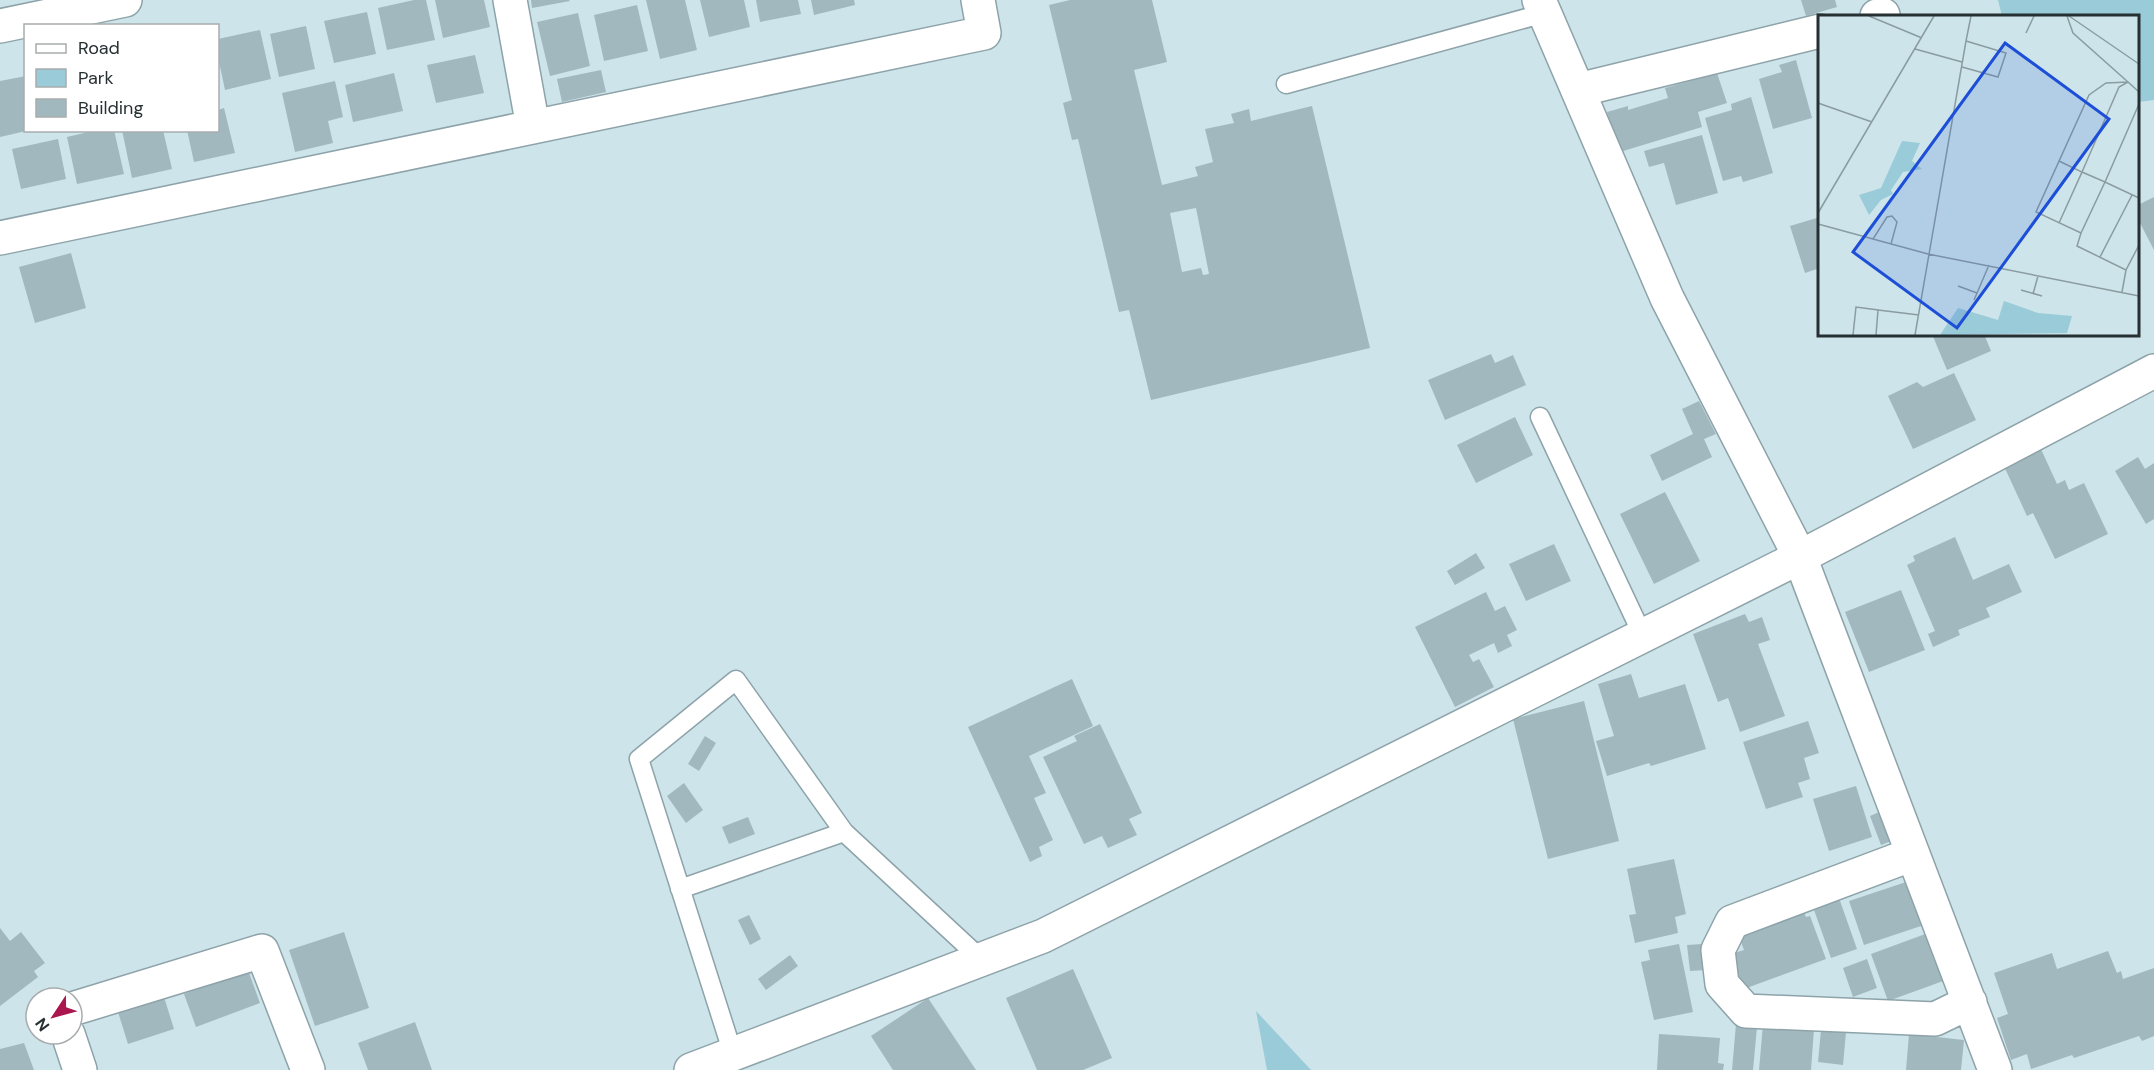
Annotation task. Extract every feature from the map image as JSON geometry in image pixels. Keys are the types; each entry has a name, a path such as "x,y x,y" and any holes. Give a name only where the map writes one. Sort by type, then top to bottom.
{"street":[{"path":"0,26 124,0"},
{"path":"510,0 533,127"},
{"path":"0,238 984,33 978,0"},
{"path":"1542,7 1667,298 1800,557 1995,1070"},
{"path":"1578,90 1818,31"},
{"path":"691,1070 1043,936 1800,557 2154,371"},
{"path":"1914,854 1732,922 1718,950 1722,984 1746,1011 1935,1018 1970,1002"},
{"path":"84,1005 262,951 308,1070"},
{"path":"72,1046 80,1070"}],"lane":[{"path":"1286,84 1542,7"},
{"path":"1540,417 1643,636"},
{"path":"733,1054 639,759 736,680 844,832 981,959"},
{"path":"680,889 844,832"}],"green space":[{"path":"1998,0 2154,0 2154,100 2139,102 2139,15 2002,15"},
{"path":"1256,1011 1311,1070 1267,1070"}],"building":[{"path":"414,0 426,0 435,40 387,50 378,8"},
{"path":"435,0 484,0 490,27 443,38"},
{"path":"531,0 569,0 570,1 532,8"},
{"path":"646,0 685,0 697,50 660,59"},
{"path":"700,0 744,0 750,27 709,37"},
{"path":"756,0 798,0 801,14 760,22"},
{"path":"811,0 854,0 855,5 814,15"},
{"path":"1070,0 1152,0 1167,62 1134,70 1162,185 1198,176 1195,167 1213,162 1205,129 1234,123 1231,114 1249,109 1251,121 1312,106 1370,348 1151,400 1129,310 1119,312 1078,139 1072,140 1063,103 1072,100 1049,5","holes":["1196,208 1209,274 1203,275 1201,268 1182,272 1170,213"]},
{"path":"1801,0 1835,0 1837,7 1806,16"},
{"path":"637,5 648,51 604,61 594,15"},
{"path":"367,12 376,54 334,63 324,21"},
{"path":"578,13 590,66 550,76 537,22"},
{"path":"306,26 315,69 279,77 270,34"},
{"path":"260,30 271,79 225,90 219,62 219,39"},
{"path":"475,55 484,93 436,103 427,65"},
{"path":"1796,60 1812,118 1773,129 1759,79 1782,72 1779,65"},
{"path":"601,70 606,92 562,102 557,79"},
{"path":"394,73 403,111 353,122 345,85"},
{"path":"1717,73 1727,103 1698,112 1702,127 1620,152 1607,112 1628,106 1628,110 1668,98 1665,88"},
{"path":"24,76 24,131 0,137 0,81"},
{"path":"335,81 343,117 328,121 333,143 295,152 282,93"},
{"path":"1751,97 1773,173 1743,182 1741,176 1723,181 1705,118 1732,110 1731,104"},
{"path":"224,108 235,153 194,162 187,132 219,132 219,110"},
{"path":"88,132 114,132 124,174 77,184 67,137"},
{"path":"122,132 163,132 172,169 132,178"},
{"path":"1702,135 1718,193 1676,205 1664,163 1649,167 1644,151"},
{"path":"58,139 66,179 21,189 12,149"},
{"path":"2154,197 2154,250 2139,221 2139,204"},
{"path":"1818,218 1818,269 1805,273 1790,226"},
{"path":"71,253 86,308 35,323 19,267"},
{"path":"1933,336 1985,336 1991,351 1947,370"},
{"path":"1491,354 1495,363 1513,355 1526,385 1445,420 1428,380"},
{"path":"1954,373 1976,420 1913,449 1888,396 1917,382 1923,387"},
{"path":"1699,401 1716,434 1704,439 1712,457 1662,481 1650,455 1693,434 1682,409"},
{"path":"1515,417 1533,455 1476,483 1457,445"},
{"path":"2040,447 2057,484 2065,480 2069,490 2084,483 2108,534 2055,559 2033,513 2027,516 2003,464"},
{"path":"2138,457 2145,469 2154,463 2154,519 2146,524 2115,471"},
{"path":"1665,492 1700,561 1654,584 1620,514"},
{"path":"1955,537 1973,580 2009,564 2022,592 1986,608 1990,617 1958,630 1960,635 1933,647 1928,634 1935,631 1907,565 1915,561 1913,556"},
{"path":"1554,544 1571,581 1526,601 1509,564"},
{"path":"1476,553 1485,568 1455,585 1447,571"},
{"path":"1901,590 1925,650 1869,672 1845,612"},
{"path":"1486,592 1495,611 1505,606 1517,630 1507,635 1512,646 1498,653 1494,643 1469,655 1473,662 1479,659 1494,687 1455,707 1415,627"},
{"path":"1745,614 1749,622 1762,617 1770,640 1758,644 1785,716 1740,732 1728,698 1718,702 1693,634"},
{"path":"1631,674 1639,698 1685,684 1706,749 1651,766 1649,763 1607,776 1596,741 1614,736 1598,684"},
{"path":"1072,679 1093,726 1029,756 1046,793 1034,798 1053,840 1039,847 1042,856 1030,862 968,727"},
{"path":"1584,701 1619,841 1548,859 1513,719"},
{"path":"1808,721 1819,753 1804,758 1810,779 1798,783 1803,797 1766,809 1743,742"},
{"path":"1100,724 1142,813 1129,819 1137,835 1108,848 1102,836 1084,844 1043,757 1077,741 1074,736"},
{"path":"705,736 716,743 699,771 688,764"},
{"path":"684,783 703,810 686,823 667,796"},
{"path":"1856,786 1872,837 1829,851 1813,799"},
{"path":"1886,809 1897,839 1881,845 1870,816"},
{"path":"748,817 755,834 729,844 722,827"},
{"path":"1674,859 1686,914 1675,917 1678,933 1635,943 1629,915 1636,914 1627,869"},
{"path":"1909,881 1924,925 1864,945 1849,901"},
{"path":"1839,898 1857,949 1831,958 1813,907"},
{"path":"1803,910 1806,917 1810,916 1826,959 1744,989 1731,954 1744,950 1738,934"},
{"path":"749,915 761,939 750,945 738,920"},
{"path":"0,928 10,941 21,932 45,963 34,971 38,977 0,1006"},
{"path":"344,932 369,1008 315,1026 289,950"},
{"path":"1928,933 1946,980 1888,1001 1871,954"},
{"path":"1679,944 1693,1012 1654,1020 1641,962 1650,960 1648,950"},
{"path":"1702,944 1706,970 1690,971 1687,945"},
{"path":"2108,951 2117,973 2121,971 2123,979 2154,968 2154,1036 2142,1041 2139,1036 2074,1058 2072,1055 2031,1069 2027,1054 2011,1060 1997,1018 2008,1014 1994,973 2052,953 2057,969"},
{"path":"790,955 798,966 766,990 758,979"},
{"path":"1867,959 1877,988 1853,997 1843,968"},
{"path":"1073,969 1112,1058 1083,1070 1037,1070 1006,998"},
{"path":"248,970 260,1003 196,1027 184,994"},
{"path":"164,997 174,1029 128,1044 118,1012"},
{"path":"928,998 976,1070 893,1070 871,1036"},
{"path":"415,1022 432,1070 368,1070 358,1043"},
{"path":"1736,1024 1757,1027 1753,1070 1732,1070"},
{"path":"1763,1024 1814,1029 1811,1070 1759,1070"},
{"path":"1821,1030 1846,1032 1843,1065 1818,1062"},
{"path":"1659,1034 1720,1038 1718,1063 1724,1064 1723,1070 1657,1070"},
{"path":"1909,1034 1964,1040 1961,1070 1906,1070"},
{"path":"24,1043 34,1070 0,1070 0,1049"}]}
